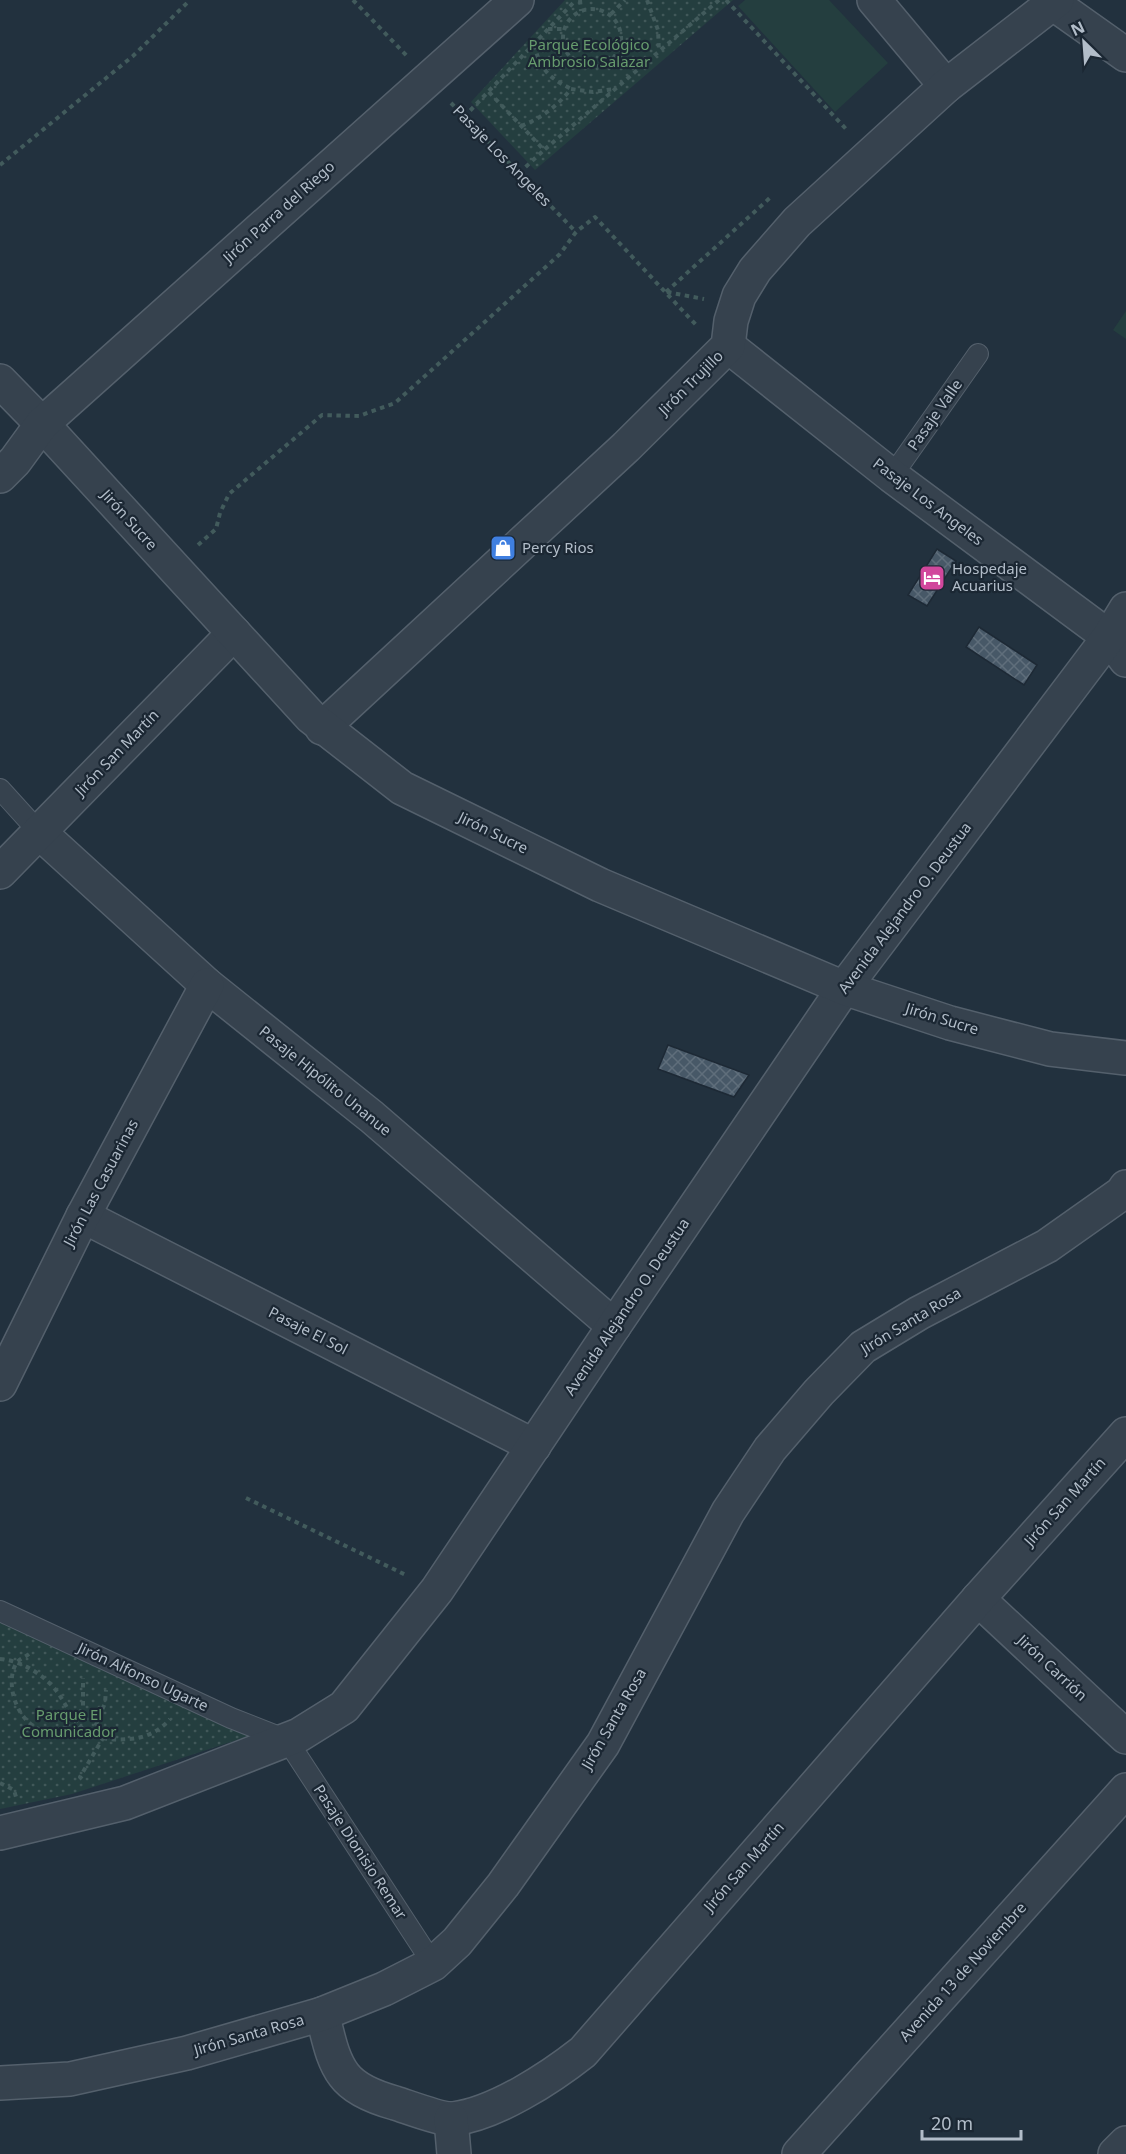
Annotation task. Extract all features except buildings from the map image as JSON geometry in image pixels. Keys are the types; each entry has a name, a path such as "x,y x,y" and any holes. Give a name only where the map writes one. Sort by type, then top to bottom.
{"street":[{"name":"Jirón Parra del Riego","path":"0,476 15,461 42,424 517,0"},
{"path":"874,0 946,86"},
{"path":"1055,2 1126,55"},
{"name":"Jirón Trujillo","path":"322,728 626,447 728,346 731,321 739,296 755,270 797,222 946,86 1055,2"},
{"name":"Pasaje Los Angeles","path":"728,346 892,476 1118,648"},
{"name":"Jirón Sucre","path":"0,381 322,728 402,788 600,885 844,988 950,1023 1050,1049 1126,1058"},
{"name":"Jirón Parra del Riego","path":"0,437 42,424"},
{"name":"Avenida Alejandro O. Deustua","path":"0,1833 125,1803 299,1735 344,1707 437,1590 844,988 1118,648 1126,609"},
{"name":"Jirón San Martín","path":"0,872 234,633"},
{"name":"Pasaje Hipólito Unanue","path":"39,832 207,985 372,1117 614,1326"},
{"name":"Jirón Las Casuarinas","path":"0,1384 83,1216 207,985"},
{"name":"Jirón Santa Rosa","path":"0,2084 70,2079 187,2053 322,2014 384,1989 433,1964 457,1942 504,1885 603,1744 728,1512 770,1449 819,1392 864,1347 919,1313 1047,1246 1126,1187"},
{"name":"Pasaje El Sol","path":"83,1216 534,1446"},
{"name":"Jirón San Martín","path":"451,2119 490,2109 560,2070 583,2052 978,1599 1126,1434"},
{"name":"Jirón Carrión","path":"978,1599 1126,1737"},
{"name":"Avenida 13 de Noviembre","path":"799,2154 1126,1790"},
{"path":"322,2014 335,2058 344,2075 354,2086 384,2100 451,2119 454,2154"},
{"path":"1115,2154 1126,2143"}],"lane":[{"name":"Pasaje Valle","path":"892,476 978,354"},
{"path":"0,789 39,832"},
{"name":"Jirón Alfonso Ugarte","path":"0,1611 231,1718 287,1740"},
{"name":"Pasaje Dionisio Remar","path":"287,1740 433,1964"}],"path":[{"path":"0,165 133,56 189,0"},
{"name":"Pasaje Los Angeles","path":"353,0 576,232"},
{"path":"465,117 578,0 581,10"},
{"path":"611,15 625,0"},
{"path":"647,0 658,30 660,51"},
{"path":"519,173 718,0"},
{"path":"726,0 846,129 837,137"},
{"path":"596,8 611,15 622,31 622,40 619,50 606,64 586,67 569,57 562,38 564,29 573,15 581,10 596,8"},
{"path":"548,29 564,29"},
{"path":"534,45 538,60 547,74 571,89 593,92 616,89"},
{"path":"521,126 535,121 548,112 571,89"},
{"path":"489,92 544,150"},
{"path":"666,292 777,191"},
{"path":"172,566 216,529 220,513 229,494 322,415 359,416 395,403 560,254 576,232 595,217 698,326"},
{"path":"246,1498 437,1590"},
{"path":"88,1652 101,1669 106,1688 105,1703 93,1734"},
{"path":"0,1659 17,1662 32,1670 57,1691 76,1722 93,1734 118,1740 135,1739 152,1734 176,1714 184,1696"},
{"path":"17,1662 11,1677 11,1694 16,1710 27,1724 39,1730 54,1733 65,1728 71,1714"}],"green space":[{"name":"Parque Ecológico Ambrosio Salazar","path":"565,0 733,0 535,170 471,102"},
{"path":"745,0 829,0 888,63 835,112 738,6"},
{"path":"1126,311 1126,339 1113,330"},
{"name":"Parque El Comunicador","path":"0,1619 258,1733 72,1794 0,1809"}],"place":[{"name":"Percy Rios","path":"503,548"},
{"name":"Hospedaje Acuarius","path":"932,578"}]}
